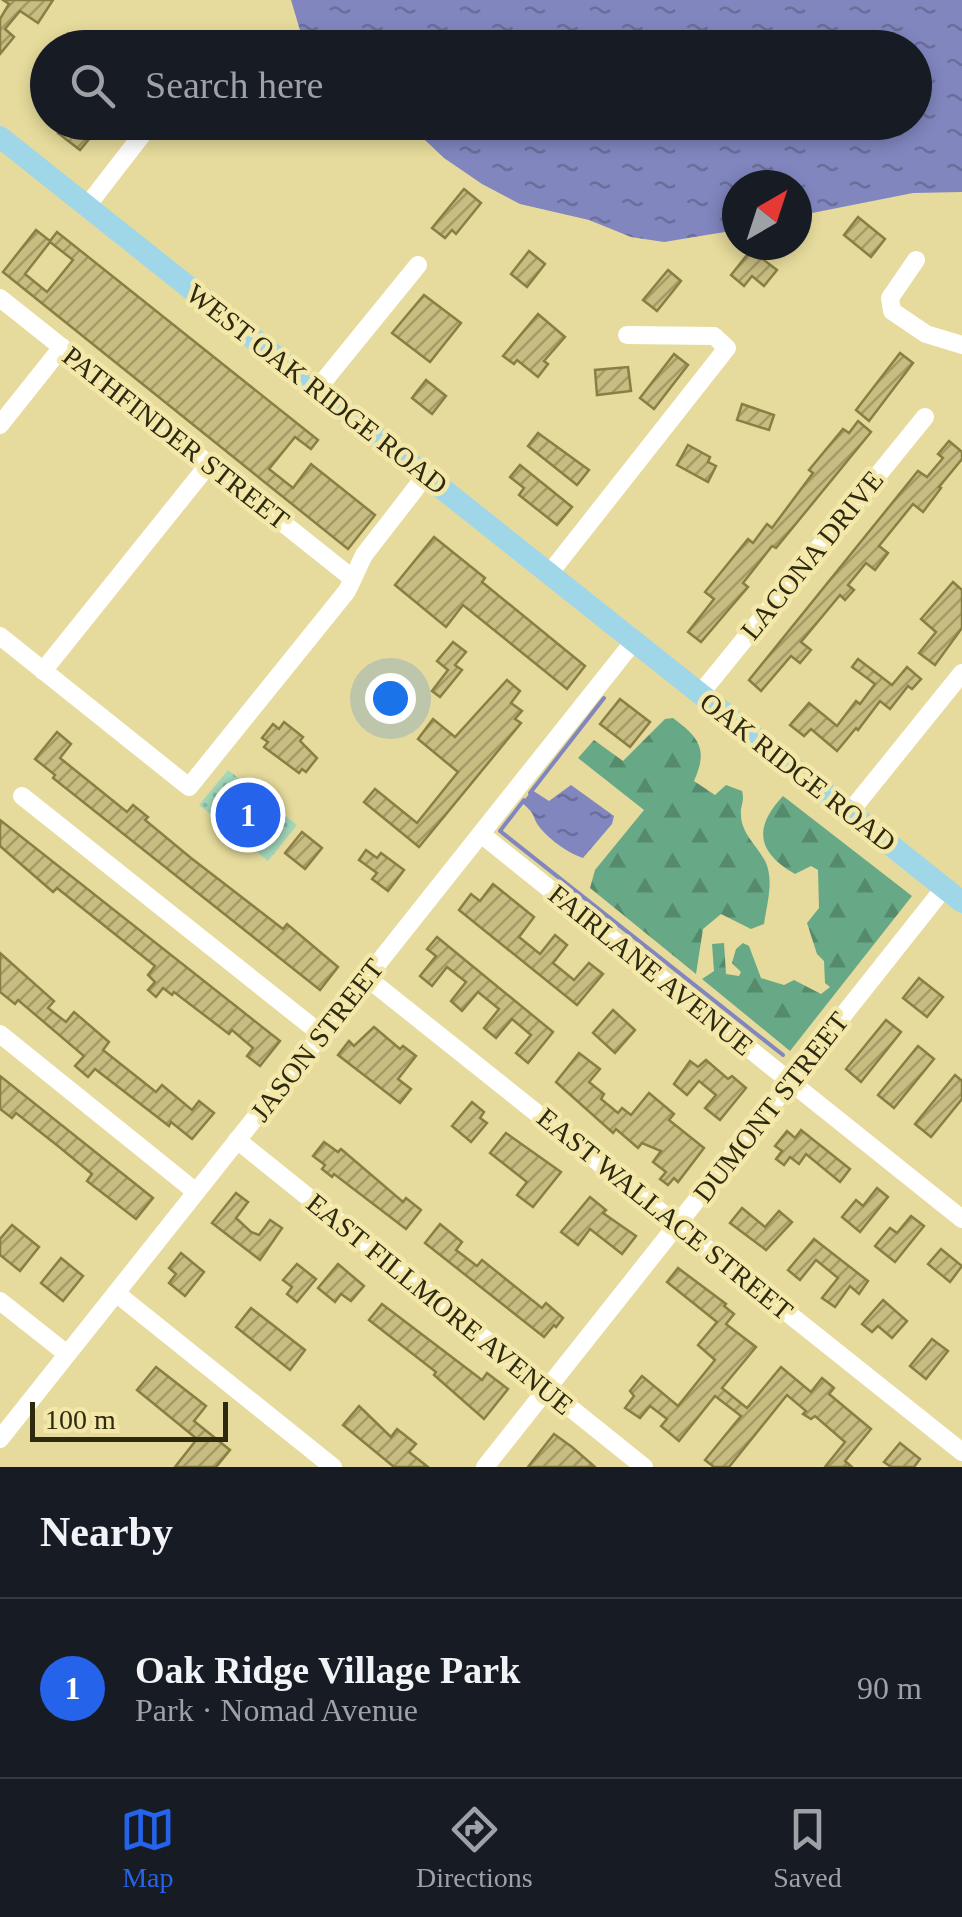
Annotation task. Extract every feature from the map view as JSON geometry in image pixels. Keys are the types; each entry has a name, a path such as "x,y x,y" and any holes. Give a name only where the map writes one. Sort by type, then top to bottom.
{"main road":[{"name":"WEST OAK RIDGE ROAD","path":"0,137 634,641"},
{"name":"OAK RIDGE ROAD","path":"634,641 953,895"}],"street":[{"path":"87,206 138,140"},
{"path":"916,260 890,298 892,310 926,334 962,345"},
{"path":"318,388 418,265"},
{"name":"PATHFINDER STREET","path":"0,298 352,578"},
{"path":"549,574 728,348 714,336 627,335"},
{"path":"0,425 62,347"},
{"name":"LACONA DRIVE","path":"700,694 924,416"},
{"path":"44,671 209,464"},
{"path":"0,636 189,787 347,591 364,555 426,475"},
{"name":"JASON STREET","path":"0,1438 634,641"},
{"path":"849,813 962,673"},
{"path":"22,796 321,1034"},
{"name":"FAIRLANE AVENUE","path":"481,834 962,1219"},
{"name":"DUMONT STREET","path":"486,1467 790,1082 953,895"},
{"name":"EAST WALLACE STREET","path":"366,978 962,1452"},
{"path":"0,1034 196,1192"},
{"name":"EAST FILLMORE AVENUE","path":"237,1140 644,1467"},
{"path":"116,1293 333,1467"},
{"path":"0,1301 66,1354"}],"green space":[{"path":"673,718 699,745 700,761 694,781 715,795 726,785 742,791 743,827 769,874 764,924 751,929 721,914 703,929 696,974 590,888 595,870 644,810 578,758 594,740 623,761 665,719"},
{"path":"228,770 297,825 268,861 199,805"},
{"path":"783,796 912,896 790,1051 702,979 714,971 712,944 724,943 726,974 739,976 741,972 732,963 736,949 743,943 749,946 761,978 784,985 794,980 821,994 830,987 825,983 824,961 817,954 807,923 819,908 818,870 811,866 795,874 773,857 764,839 767,819"}],"water":[{"path":"291,0 962,0 962,192 913,193 812,213 812,170 722,170 722,232 664,242 631,237 589,220 520,204 482,184 425,140 932,140 932,30 300,30"},
{"path":"571,785 614,816 612,824 583,858 550,838 522,803 532,790 549,801"}],"building":[{"path":"3,0 53,0 38,23 20,11 5,29 14,37 0,54 0,19 9,4"},
{"path":"67,140 88,140 80,150"},
{"path":"464,189 481,203 456,234 452,230 445,238 432,228"},
{"path":"858,217 885,239 871,257 844,235"},
{"path":"36,230 50,241 57,232 318,440 311,449 295,437 269,469 293,488 311,464 375,515 348,549 3,272","holes":["50,242 73,260 47,292 25,274"]},
{"path":"529,251 545,264 527,287 511,274"},
{"path":"743,260 764,260 777,270 764,286 752,276 744,286 731,275"},
{"path":"668,270 681,281 657,311 643,300"},
{"path":"424,295 461,323 430,362 392,333"},
{"path":"538,314 565,337 544,361 548,364 538,377 517,360 514,364 503,356"},
{"path":"900,353 913,363 869,421 856,410"},
{"path":"674,354 688,365 654,409 640,398"},
{"path":"628,367 631,391 597,395 595,370"},
{"path":"426,380 446,396 432,414 412,398"},
{"path":"742,404 774,415 769,430 737,420"},
{"path":"858,421 871,432 776,548 772,546 743,583 748,587 701,642 688,632 714,599 705,592 748,539 753,543 767,524 772,528 813,473 809,470 843,429 849,433"},
{"path":"538,433 589,470 577,485 528,446"},
{"path":"949,441 962,452 962,459 923,512 913,504 879,546 888,553 875,570 866,563 848,585 854,590 845,600 840,595 801,642 811,650 800,663 791,656 761,691 749,680 918,471 927,477 943,458 938,454"},
{"path":"688,445 710,457 708,462 716,466 708,482 677,465"},
{"path":"520,465 572,507 557,525 519,495 524,488 510,477"},
{"path":"434,537 485,578 482,582 585,666 567,689 463,605 446,627 395,585"},
{"path":"953,582 962,590 962,628 935,665 919,653 936,632 921,619"},
{"path":"453,642 466,652 455,665 462,670 440,697 432,691 448,670 437,661"},
{"path":"858,659 892,685 907,667 921,679 912,689 908,686 890,709 880,701 837,751 811,729 804,736 790,725 809,703 837,726 856,701 860,704 875,684 852,667"},
{"path":"507,680 520,691 511,703 522,711 515,719 521,723 419,847 364,802 375,789 417,823 458,772 418,739 433,719 455,737"},
{"path":"620,699 650,722 630,747 600,724"},
{"path":"284,722 303,737 300,741 317,758 306,772 302,769 299,773 264,747 268,742 262,738 273,724 279,729"},
{"path":"57,732 71,744 60,758 127,812 133,805 191,858 283,929 287,924 338,967 320,990 53,778 55,775 35,759"},
{"path":"0,820 280,1041 260,1066 247,1056 253,1048 232,1030 229,1034 174,992 172,995 163,988 156,997 148,990 155,982 148,975 155,966 57,888 53,892 0,846"},
{"path":"302,832 322,848 305,869 285,853"},
{"path":"366,850 377,858 381,853 404,870 388,891 372,879 377,873 359,860"},
{"path":"493,884 534,917 519,937 540,954 555,935 567,945 553,963 574,980 589,963 603,974 577,1005 459,910 471,894 480,901"},
{"path":"437,937 553,1032 528,1063 516,1053 531,1035 512,1019 496,1038 484,1028 499,1009 478,992 462,1011 451,1001 466,982 447,967 432,986 420,976 436,956 427,949"},
{"path":"0,953 54,1001 48,1008 66,1022 74,1012 109,1042 103,1050 156,1092 162,1085 192,1110 199,1101 214,1113 192,1139 95,1069 88,1077 75,1066 84,1056 18,1000 15,1004 0,992"},
{"path":"919,978 943,997 927,1017 903,998"},
{"path":"613,1010 635,1030 615,1053 593,1033"},
{"path":"886,1020 901,1032 861,1082 846,1069"},
{"path":"374,1027 400,1049 403,1046 416,1056 398,1079 411,1089 400,1103 338,1055 349,1041 354,1046"},
{"path":"918,1046 934,1059 894,1108 878,1095"},
{"path":"579,1053 600,1069 589,1082 618,1113 622,1108 631,1115 649,1093 674,1114 669,1120 704,1148 678,1182 674,1178 668,1185 660,1179 666,1172 653,1162 661,1151 642,1143 638,1148 616,1129 613,1133 556,1082"},
{"path":"706,1060 746,1088 720,1120 705,1108 716,1095 699,1081 687,1095 674,1084 690,1061 698,1067"},
{"path":"955,1075 962,1081 962,1099 931,1137 915,1124"},
{"path":"0,1076 153,1198 136,1219 87,1181 92,1174 58,1146 16,1113 12,1118 0,1109"},
{"path":"472,1102 484,1112 480,1118 487,1123 471,1142 452,1126"},
{"path":"801,1130 850,1169 840,1182 806,1154 799,1164 790,1157 784,1165 776,1159 782,1151 775,1146 787,1131 795,1138"},
{"path":"506,1133 561,1172 533,1207 517,1195 527,1182 490,1153"},
{"path":"324,1142 338,1152 341,1149 403,1202 406,1198 421,1210 406,1229 322,1169 325,1165 313,1156"},
{"path":"877,1188 888,1197 860,1232 842,1217 856,1200 863,1206"},
{"path":"236,1193 248,1202 236,1218 251,1232 259,1235 270,1220 282,1228 260,1260 212,1223"},
{"path":"590,1197 606,1210 603,1213 636,1236 622,1254 590,1229 578,1245 561,1232"},
{"path":"742,1208 765,1227 779,1211 792,1222 766,1250 730,1223"},
{"path":"911,1216 924,1226 895,1262 875,1246 890,1228 897,1233"},
{"path":"440,1224 462,1242 456,1250 477,1266 482,1260 542,1308 546,1303 563,1318 556,1327 544,1337 425,1243"},
{"path":"12,1225 39,1247 20,1271 0,1255 0,1239"},
{"path":"814,1239 868,1281 859,1294 850,1286 835,1307 822,1298 838,1278 816,1260 800,1280 788,1270"},
{"path":"941,1249 962,1266 950,1282 928,1264"},
{"path":"181,1253 204,1272 185,1296 169,1283 176,1274 169,1268"},
{"path":"61,1258 83,1276 63,1301 41,1283"},
{"path":"297,1264 316,1279 297,1302 287,1294 292,1287 283,1280"},
{"path":"338,1264 364,1286 351,1301 341,1294 335,1302 318,1288"},
{"path":"678,1268 726,1304 734,1314 726,1324 756,1347 722,1388 747,1408 781,1367 811,1392 822,1378 834,1388 829,1394 871,1429 845,1461 852,1467 825,1467 845,1442 815,1416 811,1419 803,1414 806,1411 787,1395 729,1467 714,1467 705,1460 741,1416 715,1396 679,1441 661,1426 667,1419 650,1406 640,1418 625,1408 634,1396 630,1391 642,1376 678,1406 715,1360 698,1345 717,1322 667,1282"},
{"path":"883,1300 907,1321 892,1338 878,1326 872,1332 862,1324"},
{"path":"382,1304 482,1380 487,1373 508,1389 484,1419 434,1375 436,1372 369,1320"},
{"path":"251,1308 305,1350 290,1370 236,1327"},
{"path":"932,1339 948,1351 926,1379 910,1366"},
{"path":"156,1367 206,1406 194,1421 230,1450 216,1467 175,1467 197,1439 137,1390"},
{"path":"359,1406 391,1437 397,1429 416,1444 409,1452 428,1467 394,1467 343,1425"},
{"path":"554,1434 572,1447 595,1467 528,1467"},
{"path":"900,1443 920,1459 914,1467 891,1467 884,1462"}],"waterway":[{"path":"530,793 604,698"},
{"path":"524,800 500,831 783,1055"}],"place":[{"name":"Oak Ridge Village Park","path":"248,815"}]}
